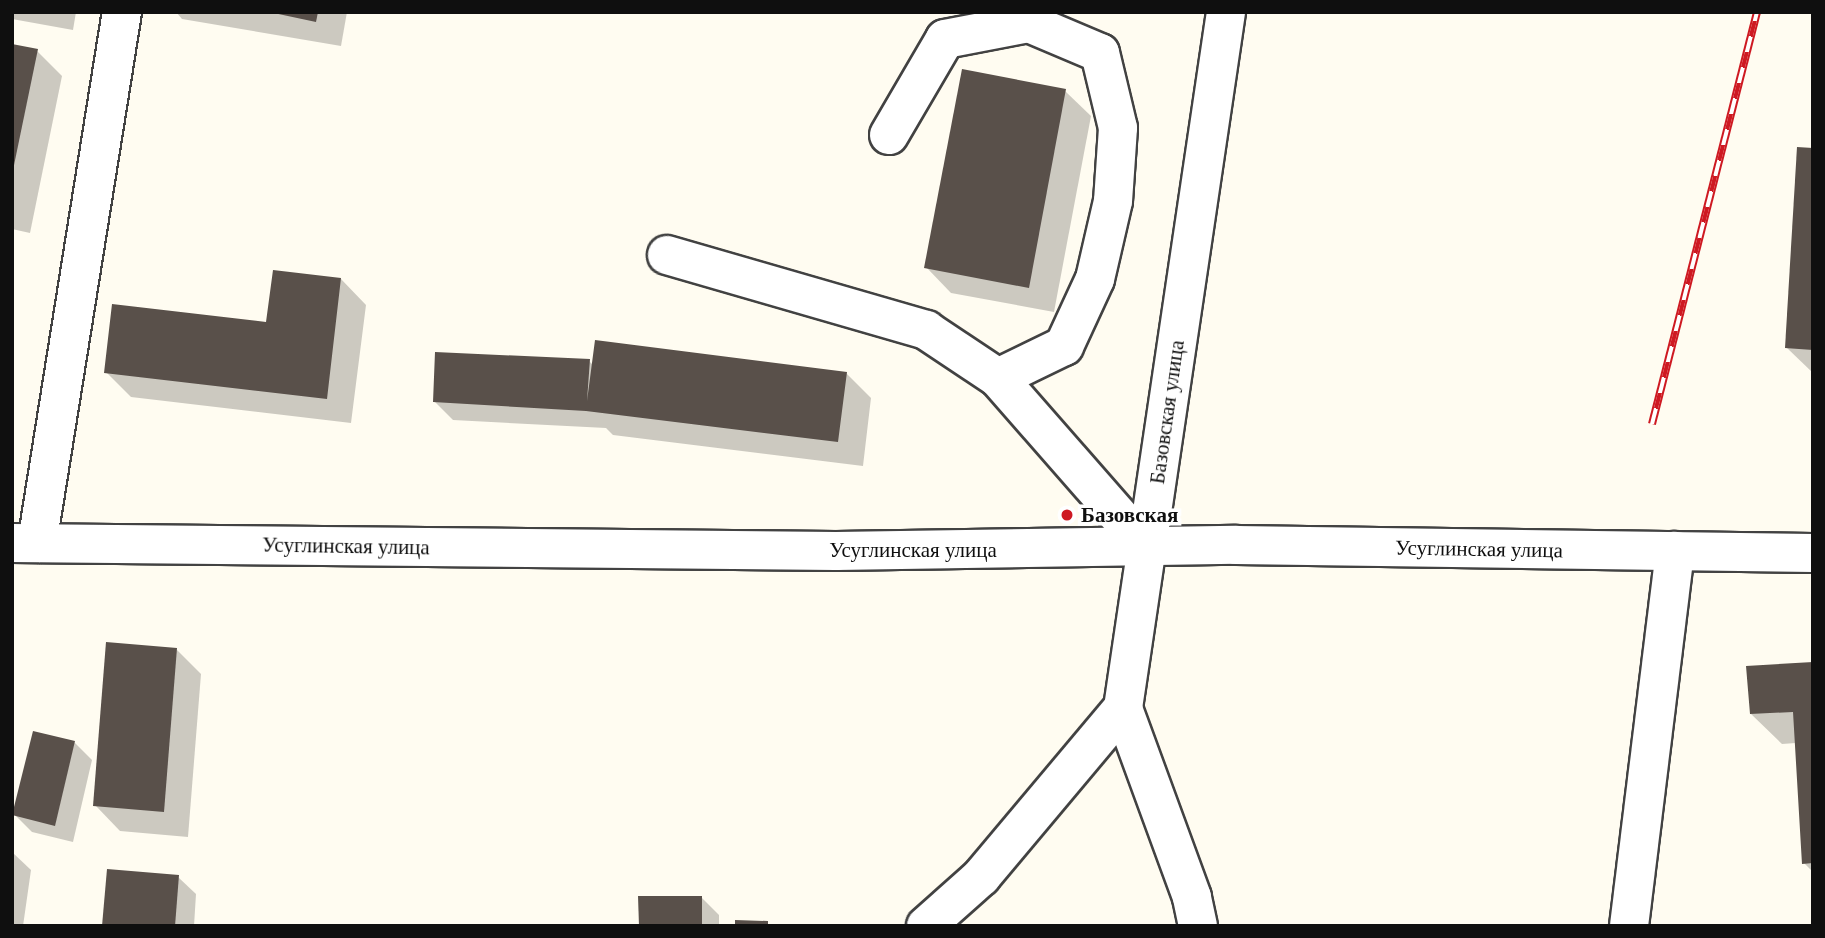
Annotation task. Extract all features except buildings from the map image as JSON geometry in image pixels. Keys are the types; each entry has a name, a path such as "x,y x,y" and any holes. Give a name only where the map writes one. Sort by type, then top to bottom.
{"street":[{"path":"25,543 122,12"},
{"name":"Базовская улица","path":"1198,926 1124,708 1226,12"},
{"path":"889,135 945,39 1029,23 1100,53 1118,128 1113,201 1094,279 1063,346 998,377"},
{"path":"667,255 926,330 998,377 1147,548"},
{"name":"Усуглинская улица","path":"25,543 822,551 1236,545 1813,552"},
{"path":"1629,926 1675,551"},
{"path":"926,926 981,877 1124,708"}],"railway":[{"path":"1652,424 1757,12"}],"place":[{"name":"Базовская","path":"1067,515"}]}
